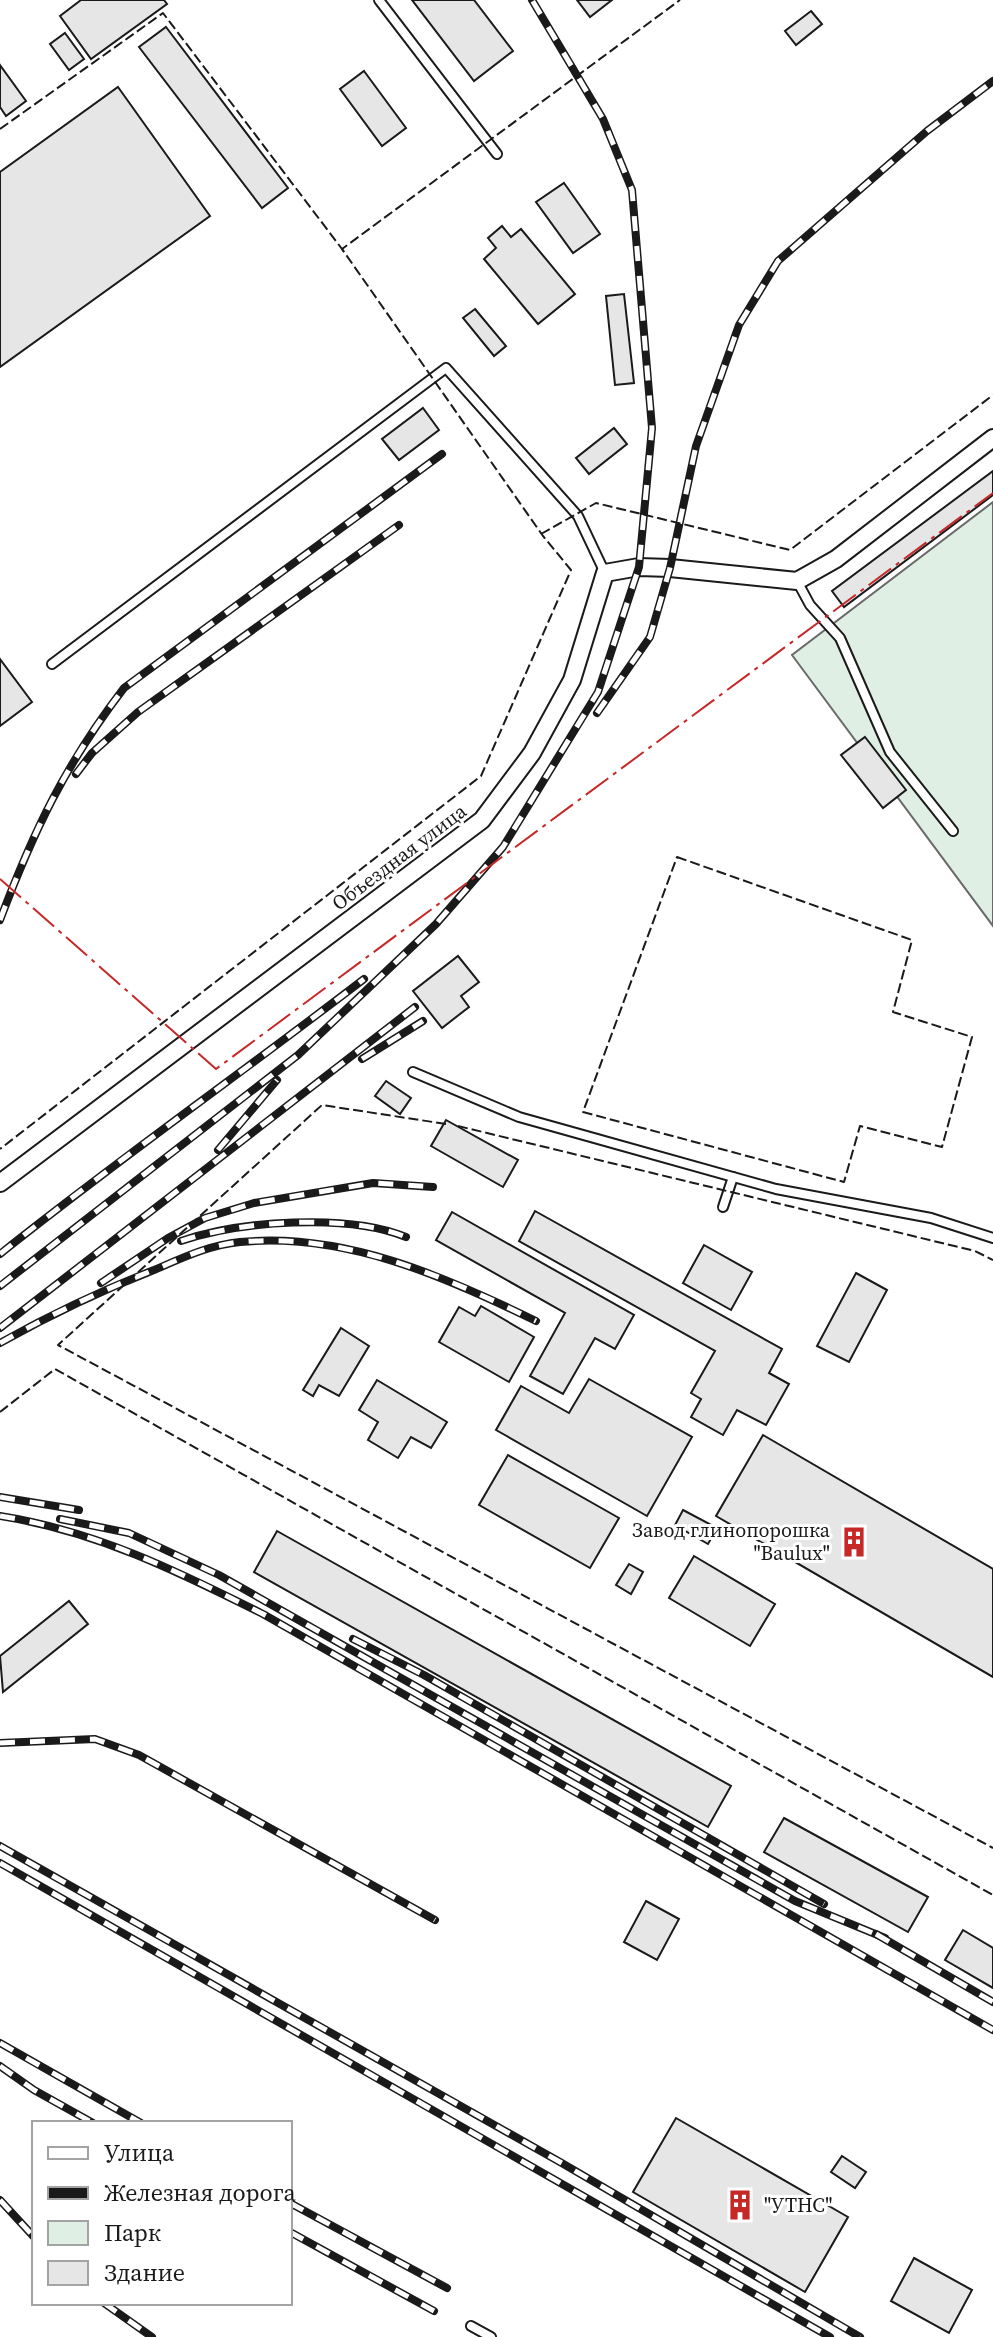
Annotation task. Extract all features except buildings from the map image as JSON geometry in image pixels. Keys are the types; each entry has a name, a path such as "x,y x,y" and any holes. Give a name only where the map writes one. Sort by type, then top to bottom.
{"street":[{"path":"605,573 639,567 670,568 797,581 836,559 993,438"},
{"name":"Объездная улица","path":"0,1183 482,820 532,753 572,680 605,573"}],"lane":[{"path":"379,0 497,154"},
{"path":"52,664 446,368 578,516 605,573"},
{"path":"797,581 810,605 840,638 890,752 953,831"},
{"path":"413,1072 519,1117 776,1189 931,1218 993,1238"},
{"path":"723,1207 733,1177"},
{"path":"471,2326 491,2337"}],"green space":[{"path":"993,502 993,926 792,655"}],"railway":[{"path":"0,1286 298,1055 436,924 503,847 598,692 639,567 652,428 632,190 603,119 532,0"},
{"path":"597,713 650,637 670,568 696,446 739,325 778,261 927,131 993,81"},
{"path":"0,920 53,799 85,744 124,688 442,454"},
{"path":"76,774 92,753 138,712 399,525"},
{"path":"0,1254 364,979"},
{"path":"0,1328 415,1007"},
{"path":"362,1059 423,1021"},
{"path":"218,1150 277,1080"},
{"path":"101,1283 168,1238 205,1218 254,1203 373,1183 433,1187"},
{"path":"181,1241 232,1229 294,1222 355,1225 406,1237"},
{"path":"0,1343 134,1278 196,1253 240,1242 279,1241 355,1251 466,1288 536,1321"},
{"path":"0,1497 79,1510"},
{"path":"0,1516 103,1542 167,1568 263,1614 993,2030"},
{"path":"60,1519 129,1533 219,1575 795,1901 885,1938"},
{"path":"353,1639 424,1675 824,1904"},
{"path":"0,1743 95,1739 139,1755 435,1920"},
{"path":"0,1846 560,2162 860,2337"},
{"path":"0,1863 830,2337"},
{"path":"876,1934 993,2002"},
{"path":"0,2043 137,2121"},
{"path":"0,2066 34,2090 89,2121"},
{"path":"0,2200 32,2235"},
{"path":"292,2204 447,2288"},
{"path":"292,2233 434,2311"},
{"path":"107,2305 152,2337"}],"fence":[{"path":"344,252 342,249 680,0"},
{"path":"0,129 163,13 342,249 543,536 571,570 481,776 0,1149"},
{"path":"541,534 596,503 790,550 993,395"},
{"path":"677,857 912,940 893,1012 972,1037 942,1147 860,1126 844,1182 583,1112 677,857"},
{"path":"446,1124 322,1105 58,1345 993,1848"},
{"path":"458,1126 975,1251 993,1260"},
{"path":"0,1412 55,1369 993,1895"}],"power":[{"path":"0,879 216,1069 993,493"}],"place":[{"name":"Завод глинопорошка \"Baulux\"","path":"854,1542"},
{"name":"\"УТНС\"","path":"740,2205"}]}
